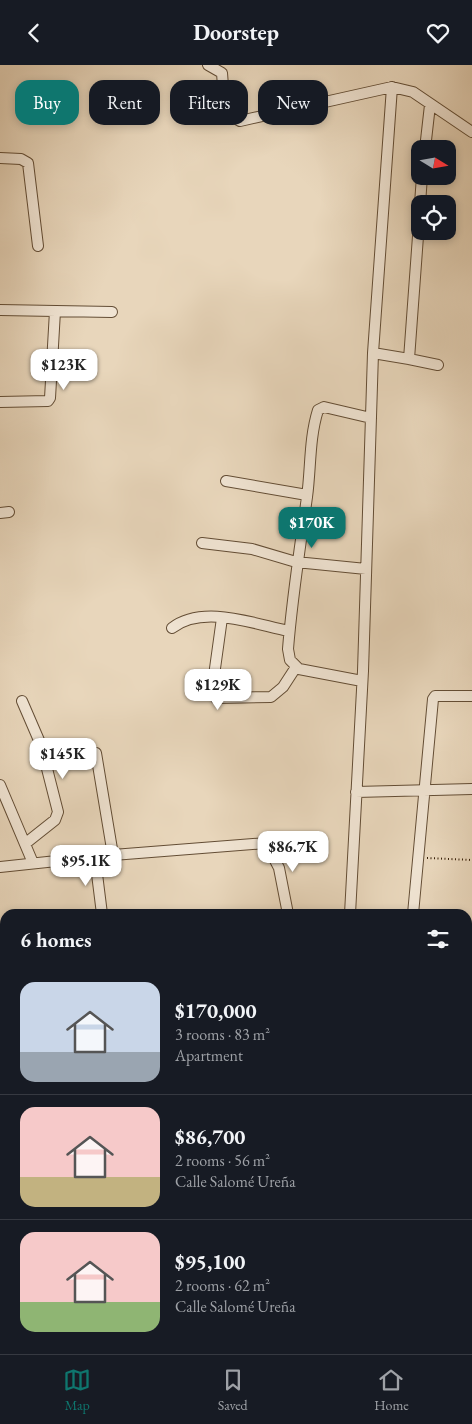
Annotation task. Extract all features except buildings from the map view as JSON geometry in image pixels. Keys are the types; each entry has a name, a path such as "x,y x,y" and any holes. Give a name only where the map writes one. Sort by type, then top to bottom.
{"street":[{"path":"208,65 222,73 224,112 240,121 392,87 409,90 472,133"},
{"path":"350,909 362,681 372,353 392,87"},
{"path":"426,140 430,105"},
{"path":"0,158 21,159 28,163 38,246"},
{"path":"409,359 418,240"},
{"path":"0,310 112,312"},
{"path":"0,402 48,401 50,398 55,311"},
{"path":"372,353 438,365"},
{"path":"362,681 302,670 296,667 290,660 288,649 296,562 307,495 311,443 318,410 324,407 370,418"},
{"path":"226,481 307,495"},
{"path":"202,543 252,549 296,562 366,569"},
{"path":"172,629 183,620 222,618 289,631"},
{"path":"222,618 212,690 216,698 271,697 283,687 296,667"},
{"path":"413,909 432,699 435,696 472,696"},
{"path":"22,701 41,745 58,812 55,820 26,843"},
{"path":"96,753 113,855"},
{"path":"0,785 33,863"},
{"path":"356,792 472,789"},
{"path":"0,867 113,855 266,843 279,868 287,909"},
{"path":"94,858 101,909"}],"path":[{"path":"417,858 472,859"}]}
